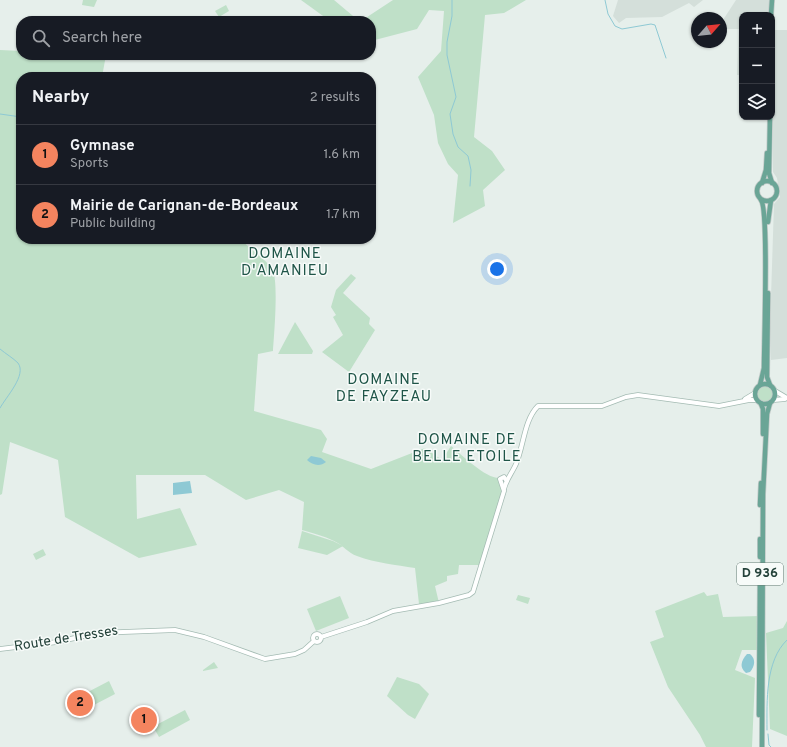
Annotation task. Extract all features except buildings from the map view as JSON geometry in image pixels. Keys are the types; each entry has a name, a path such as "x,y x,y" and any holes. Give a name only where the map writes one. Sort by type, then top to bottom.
{"main road":[{"path":"770,0 770,12"},
{"path":"769,120 766,162 762,183 757,191 765,209 764,368 760,385 754,393 759,402 772,401 775,391 767,379 768,221 771,200 777,193 776,188 772,183 770,173 769,120"},
{"path":"762,183 772,183"},
{"path":"761,200 771,200"},
{"path":"760,385 770,385"},
{"name":"D 936","path":"761,746 763,494 767,414 772,401"},
{"name":"D 936","path":"759,402 763,410 760,497 761,746"}],"street":[{"path":"775,391 787,399"},
{"path":"739,402 754,393"},
{"name":"Route de Tresses","path":"0,649 22,648 97,633 175,630 204,637 264,659 295,654 304,650 314,641 315,635 318,634 321,637 367,622 393,611 439,603 469,595 473,592 504,489 504,481 509,476 516,464 530,416 538,406 602,406 626,397 638,395 719,406 739,402"},
{"path":"772,401 787,399"},
{"path":"739,402 759,402"}],"shaded area":[{"path":"618,0 703,0 694,7 689,3 662,17 626,18 619,23 613,16"},
{"path":"736,0 774,0 774,12 739,12 739,29 727,29 727,14"},
{"path":"739,29 739,75 737,75"},
{"path":"775,30 787,30 787,358 771,360 770,328 774,204 780,197 777,178 773,172 773,120 775,120"}],"green space":[{"path":"83,0 97,0 94,7 82,5"},
{"path":"301,0 334,0 353,16 323,16"},
{"path":"393,0 526,0 504,13 485,15 474,137 492,151 505,170 483,190 485,206 453,223 458,175 448,164 438,143 434,115 418,77 441,51 444,11 429,10 417,29 376,40 376,16 369,16"},
{"path":"226,5 229,11 218,16 215,11"},
{"path":"0,50 16,51 16,60 105,60 103,72 16,72 16,244 246,244 272,269 275,284 276,308 273,351 258,354 254,411 321,430 327,439 322,452 371,469 425,448 442,460 451,446 482,471 495,478 501,478 504,488 482,565 459,565 458,574 447,576 447,581 435,586 439,603 419,604 415,568 379,562 357,556 334,541 302,530 304,502 279,490 246,500 205,475 136,475 137,519 180,508 197,545 139,558 65,517 58,460 10,442 2,494 0,495"},
{"path":"351,274 356,278 343,293 370,318 369,324 375,330 349,372 322,352 343,335 333,317 336,315 331,307 336,290"},
{"path":"295,322 313,351 312,354 278,354"},
{"path":"762,386 768,386 773,391 771,400 768,402 762,402 757,397 757,391"},
{"path":"302,531 333,541 343,546 327,555 298,548"},
{"path":"43,549 46,555 36,560 33,554"},
{"path":"704,592 707,596 718,594 723,617 760,616 760,650 742,650 735,670 755,678 752,747 706,747 700,735 668,687 650,642 664,637 655,611"},
{"path":"518,595 530,598 528,604 516,600"},
{"path":"340,596 349,618 316,631 307,609"},
{"path":"787,621 787,736 770,729 766,633 783,628"},
{"path":"214,662 218,668 203,671 203,670"},
{"path":"397,677 419,684 429,694 415,719 408,715 387,696"},
{"path":"109,681 115,694 92,706 86,693"},
{"path":"185,710 190,720 159,737 155,730 158,724"}],"water":[{"path":"311,456 321,458 326,462 319,465 311,463 307,460"},
{"path":"190,481 192,493 173,495 173,483"},
{"path":"747,654 752,656 754,663 750,672 746,673 742,668 742,664 743,659"}],"waterway":[{"path":"452,0 452,16 447,42 447,55 456,97 450,114 453,134 458,147 468,156 471,170 470,186"},
{"path":"605,0 608,14 615,26 622,29 651,24 655,25 666,58"},
{"path":"0,114 16,116"},
{"path":"0,349 14,359 20,368 18,380 0,408"},
{"path":"767,730 767,707 771,670 780,649 787,640"},
{"path":"768,734 769,745 771,747"}],"place":[{"name":"Mairie de Carignan-de-Bordeaux","path":"80,703"},
{"name":"Gymnase","path":"144,720"}],"district":[{"name":"DOMAINE D'AMANIEU","path":"285,262"},
{"name":"DOMAINE DE FAYZEAU","path":"384,388"},
{"name":"DOMAINE DE BELLE ETOILE","path":"467,448"}]}
